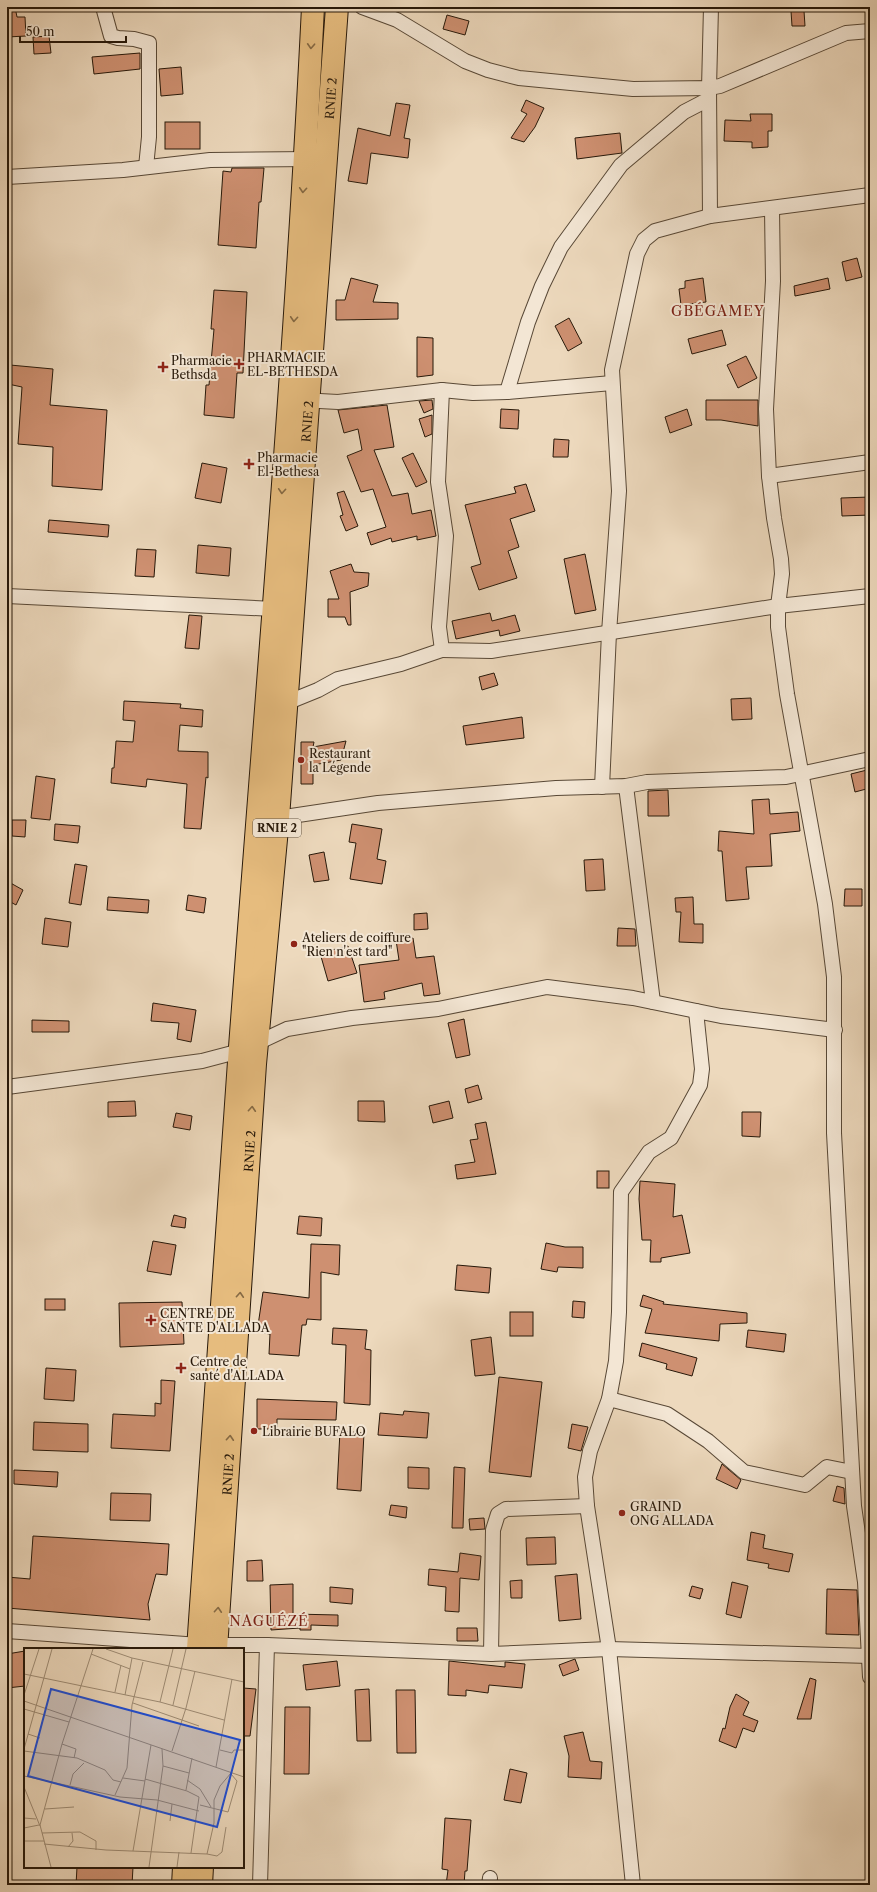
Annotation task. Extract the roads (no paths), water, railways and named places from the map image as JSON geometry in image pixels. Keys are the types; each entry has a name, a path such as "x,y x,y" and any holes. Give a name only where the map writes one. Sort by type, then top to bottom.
{"highway":[{"name":"RNIE 2","path":"312,7 315,159"},
{"name":"RNIE 2","path":"248,1048 278,818 286,703 298,400 315,159 336,7"},
{"name":"RNIE 2","path":"207,1647 248,1048 274,609 298,400"}],"street":[{"path":"103,7 111,36 134,39 149,44 149,137 146,167"},
{"path":"362,7 402,23 465,61 488,70 519,78 633,89 709,93"},
{"path":"710,216 709,93 711,7"},
{"path":"507,392 518,351 542,286 561,247 577,223 621,165 709,93 735,80 846,33 870,31"},
{"path":"7,177 146,167 210,160 315,159"},
{"path":"602,787 619,491 612,370 637,254 644,240 655,231 710,216 870,195"},
{"path":"772,209 773,281 766,409 769,476 781,559 782,574 778,606 786,694 825,904 834,977 834,1133 854,1506 865,1582 870,1677"},
{"path":"298,400 338,402 442,390 473,393 507,392 612,383"},
{"path":"442,390 438,482 446,536 439,627 442,650"},
{"path":"769,476 870,462"},
{"path":"7,596 274,609"},
{"path":"286,703 318,690 338,679 401,664 442,650 491,651 778,606 870,596"},
{"path":"278,818 378,803 556,788 626,786 647,782 735,780 802,775 870,759"},
{"path":"626,786 653,1002"},
{"path":"7,1087 195,1062 248,1048 287,1029 314,1023 438,1009 540,988 566,989 653,1002 696,1011 835,1030"},
{"path":"633,1885 609,1649 587,1506 585,1477 590,1451 609,1399 616,1361 620,1312 621,1192 649,1152 672,1138 700,1085 702,1070 696,1011"},
{"path":"609,1399 667,1414 708,1441 744,1472 805,1485 827,1466 852,1472"},
{"path":"491,1654 493,1530 498,1514 506,1509 587,1506"},
{"path":"7,1631 207,1647 268,1645 491,1654 609,1649 869,1656"},
{"path":"260,1885 268,1645"}],"place":[{"name":"PHARMACIE EL-BETHESDA","path":"239,364"},
{"name":"Pharmacie Bethsda","path":"163,367"},
{"name":"Pharmacie El-Bethesa","path":"249,464"},
{"name":"Restaurant la Légende","path":"301,760"},
{"name":"Ateliers de coiffure \"Rien n'est tard\"","path":"294,944"},
{"name":"CENTRE DE SANTE D'ALLADA","path":"151,1320"},
{"name":"Centre de santé d'ALLADA","path":"181,1368"},
{"name":"Librairie BUFALO","path":"254,1431"},
{"name":"GRAIND ONG ALLADA","path":"622,1513"}],"district":[{"name":"GBÉGAMEY","path":"718,311"},
{"name":"NAGUÉZÉ","path":"269,1621"}]}
